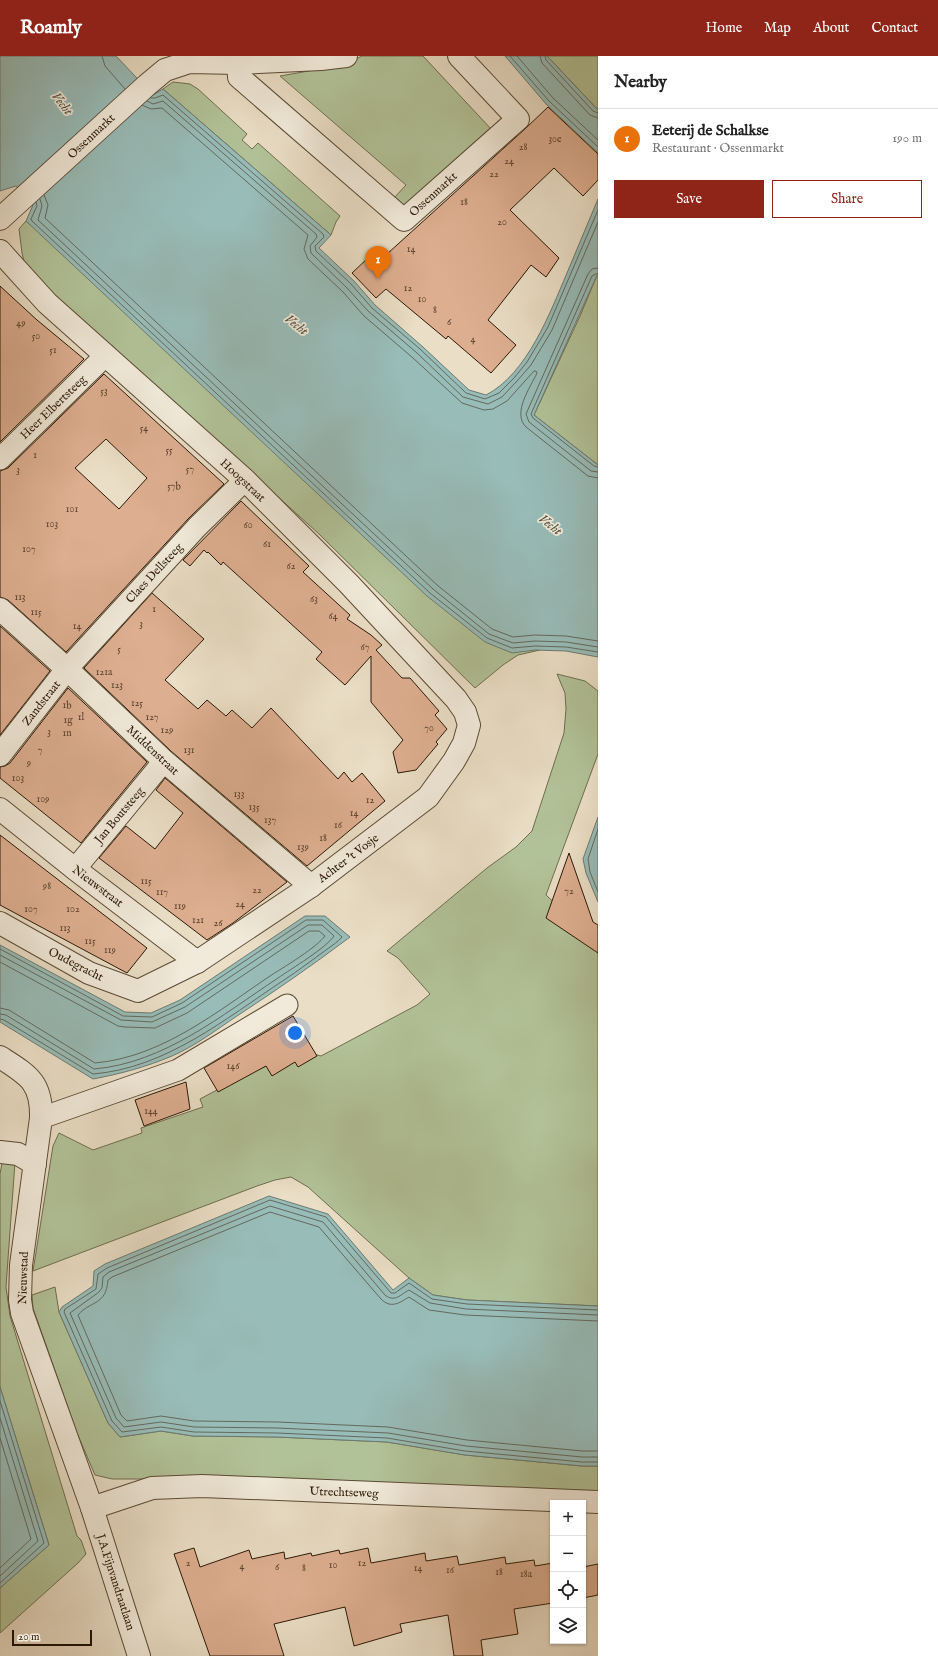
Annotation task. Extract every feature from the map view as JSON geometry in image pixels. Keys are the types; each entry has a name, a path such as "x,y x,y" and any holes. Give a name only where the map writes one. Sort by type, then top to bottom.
{"street":[{"name":"Ossenmarkt","path":"0,219 147,85 166,70 188,59 238,63 321,59 346,56"},
{"name":"Ossenmarkt","path":"238,63 239,77 404,220 518,119 459,56"},
{"name":"Hoogstraat","path":"0,251 47,303 245,480 349,584 456,699 465,712 469,725"},
{"name":"Heer Elbertsteeg","path":"0,459 106,355"},
{"name":"Claes Dellsteeg","path":"67,669 197,527 245,480"},
{"name":"Middenstraat","path":"0,610 67,669 164,761 311,886"},
{"name":"Zandstraat","path":"0,756 67,669"},
{"name":"Achter 't Vosje","path":"197,962 311,886 428,796 454,761 464,742 469,725"},
{"name":"Jan Boutsteeg","path":"75,869 164,761"},
{"name":"Nieuwstraat","path":"0,810 197,962"},
{"name":"Oudegracht","path":"0,923 89,973 138,991 197,962"},
{"path":"41,1118 178,1070 287,1005"},
{"name":"Nieuwstad","path":"0,1057 23,1071 40,1093 41,1118 21,1265 20,1300 22,1313 92,1508"},
{"path":"0,1152 18,1154 35,1164"},
{"name":"Utrechtseweg","path":"92,1508 152,1488 202,1486 598,1502"},
{"name":"J.A.Fijnvandraatlaan","path":"92,1508 139,1656"}],"green space":[{"path":"362,56 423,56 492,130 404,208 394,198 406,185 280,76 343,65"},
{"path":"547,56 598,56 598,110"},
{"path":"173,82 190,84 198,89 247,134 242,140 252,149 258,143 340,216 331,235 163,89"},
{"path":"26,221 535,650 540,650 518,655 475,688 318,533 26,270 19,229"},
{"path":"598,273 598,465 534,415 580,316"},
{"path":"557,674 585,681 598,691 598,754 546,895 559,907 598,931 598,1306 467,1300 433,1295 409,1278 308,1187 291,1177 257,1186 33,1271 53,1146 59,1133 93,1150 142,1133 141,1128 203,1107 200,1099 245,1075 303,1051 321,1056 417,1005 430,994 398,958 387,951 487,868 516,847 532,831 564,733 566,709 565,693"},
{"path":"15,1162 6,1287 10,1316 77,1536 81,1540 86,1554 78,1563 0,1633 0,1588 49,1545 0,1387 0,1174 2,1163"},
{"path":"55,1287 59,1312 108,1423 120,1437 161,1431 193,1436 277,1437 387,1442 465,1455 582,1466 598,1466 598,1496 241,1479 112,1479 95,1475 77,1433 33,1308 32,1295"}],"water":[{"name":"Vecht","path":"0,56 116,56 153,95 163,89 331,235 319,248 354,281 375,305 469,390 486,395 501,385 514,373 536,341 553,306 598,199 598,273 534,415 598,465 598,657 566,651 535,650 512,653 485,642 427,596 26,221 33,205 16,186 0,191"},
{"path":"505,56 547,56 598,110 598,153 546,104"},
{"path":"598,817 598,902 586,873 583,859"},
{"path":"305,916 325,916 350,937 294,978 205,1038 181,1052 152,1064 93,1079 0,1022 0,945 125,1012 151,1013 180,1000"},
{"path":"269,1196 328,1214 393,1290 409,1278 433,1295 467,1300 598,1306 598,1466 582,1466 465,1455 387,1442 277,1437 193,1436 161,1431 120,1437 108,1423 59,1312 62,1307 93,1286 94,1271 105,1264"},
{"path":"0,1387 49,1545 0,1588"}],"building":[{"path":"548,107 598,154 598,180 583,196 554,168 510,210 559,258 546,277 531,265 488,320 516,345 491,373 448,336 446,339 386,289 376,298 352,273 369,257 376,264"},
{"path":"0,286 37,320 84,359 0,442"},
{"path":"104,374 224,484 188,519 66,652 8,600 0,597 0,471 8,468","holes":["106,439 147,478 119,509 75,468"]},
{"path":"241,501 309,566 303,572 350,615 347,619 371,635 382,645 376,650 402,678 410,678 439,711 435,715 447,729 436,742 438,744 416,770 398,773 393,752 403,740 371,702 371,656 345,685 316,659 322,652 223,562 221,565 204,550 190,566 183,560"},
{"path":"152,593 204,639 165,680 198,709 207,700 226,716 232,710 252,728 271,708 338,779 344,772 352,782 362,773 385,801 307,866 172,752 84,668"},
{"path":"0,626 50,671 0,735"},
{"path":"68,688 147,762 81,843 0,778 0,767 10,763"},
{"path":"165,778 287,882 233,923 207,940 99,858 126,826 155,849 183,813 156,790"},
{"path":"0,835 147,948 127,973 0,905"},
{"path":"569,853 593,922 598,925 598,953 546,918"},
{"path":"293,1016 317,1056 298,1067 295,1062 272,1076 266,1066 218,1092 204,1068"},
{"path":"186,1082 190,1109 144,1126 135,1100"},
{"path":"194,1548 200,1567 249,1550 252,1559 284,1552 285,1559 311,1553 312,1556 339,1550 340,1554 368,1548 371,1563 425,1553 426,1561 457,1556 459,1565 505,1557 506,1564 534,1560 535,1566 550,1564 550,1603 514,1609 518,1634 481,1640 483,1656 454,1656 448,1615 400,1624 402,1632 354,1646 345,1607 274,1624 284,1656 210,1656 174,1554"},
{"path":"598,1564 598,1595 586,1597 586,1566"}],"place":[{"name":"Eeterij de Schalkse","path":"378,279"}]}
